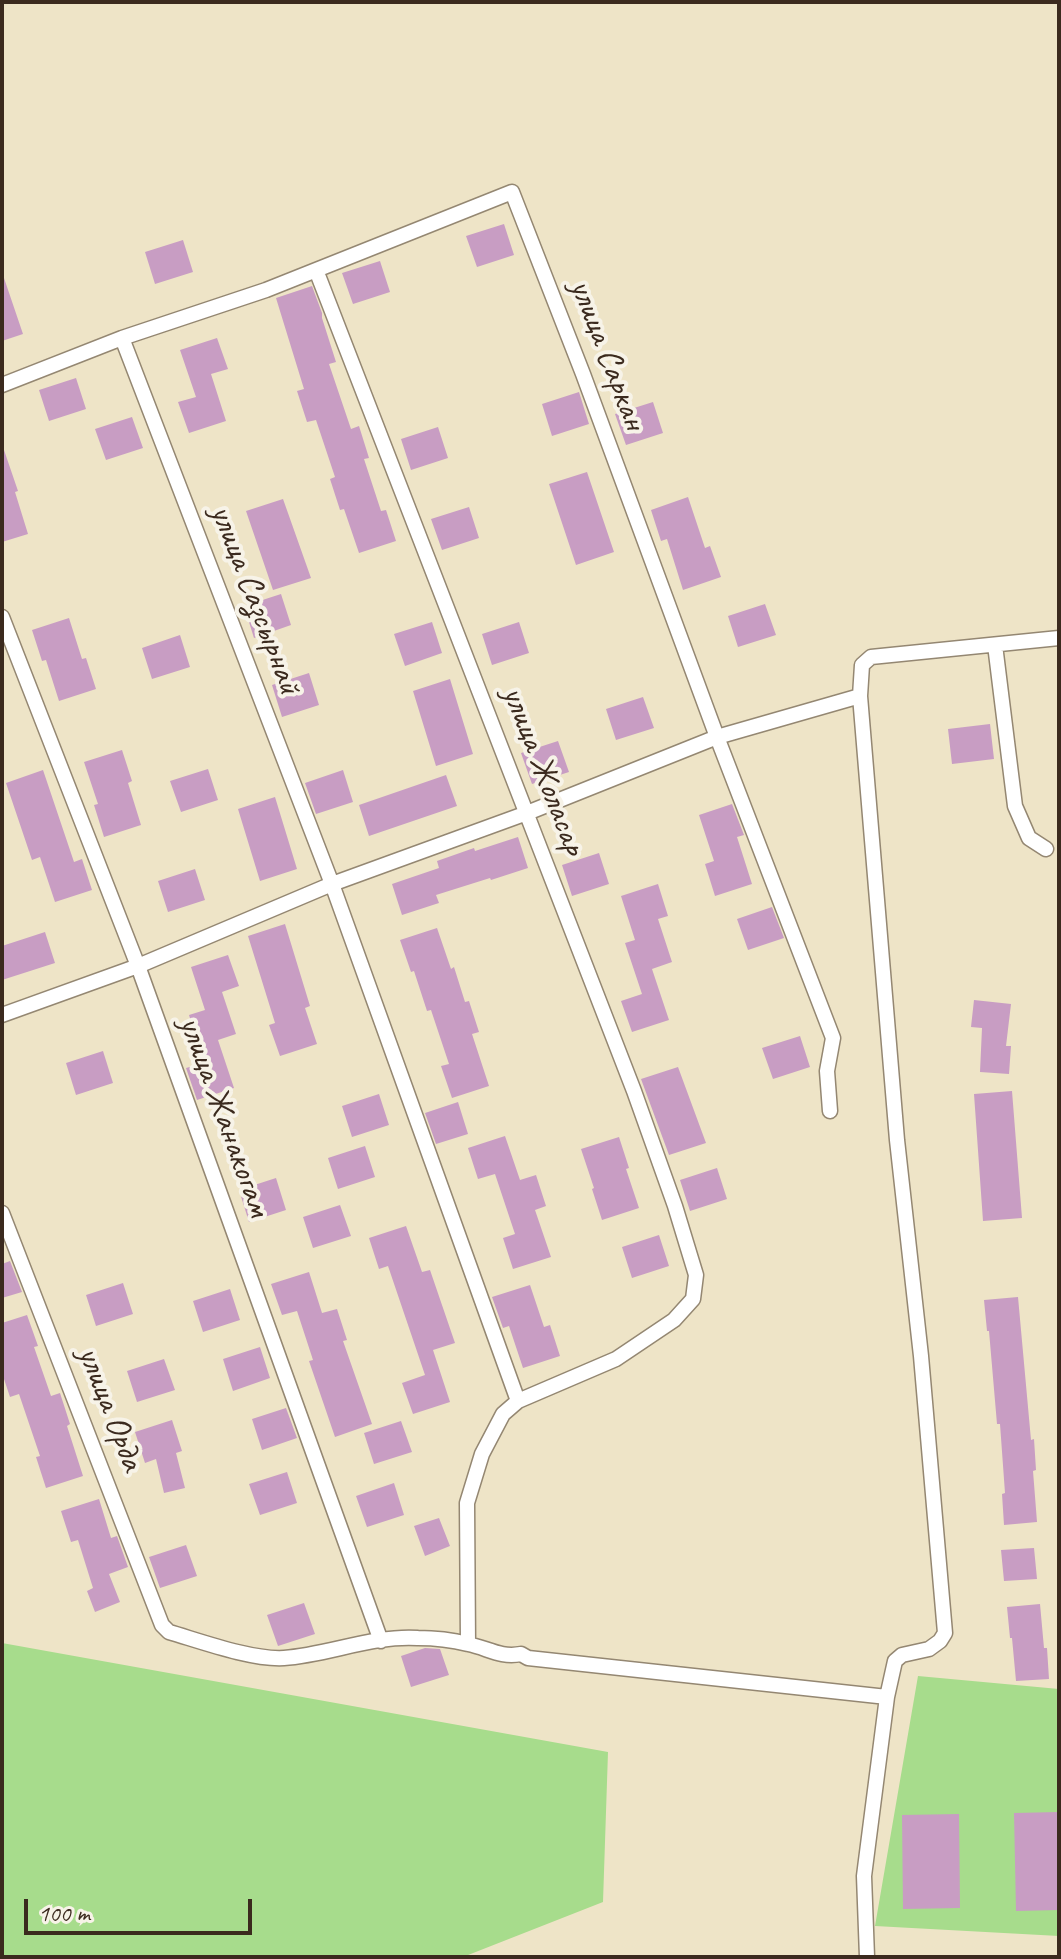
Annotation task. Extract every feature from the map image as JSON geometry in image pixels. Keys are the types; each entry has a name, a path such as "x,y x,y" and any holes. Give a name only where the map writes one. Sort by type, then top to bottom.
{"street":[{"name":"улица Саркан","path":"316,270 512,192 717,737"},
{"path":"2,385 122,338 316,270"},
{"name":"улица Жоласар","path":"316,270 634,1091 696,1275 693,1299 674,1320 616,1359 518,1401"},
{"name":"улица Сазсырнай","path":"122,338 332,884 518,1401"},
{"name":"улица Жанакогам","path":"2,617 138,966 381,1641"},
{"path":"867,1957 864,1876 887,1697 895,1661 902,1655 929,1649 945,1633 921,1356 895,1125 860,696 862,665 871,657 1059,638"},
{"path":"995,645 1015,806 1029,838 1046,849"},
{"path":"2,1015 138,966 332,884 527,813 717,737 860,696"},
{"path":"717,737 833,1038 827,1071 830,1111"},
{"name":"улица Орда","path":"2,1213 162,1625 169,1632 243,1653 281,1658 381,1641"},
{"path":"468,1644 467,1503 482,1454 503,1414 518,1401"},
{"path":"381,1641 414,1637 468,1644 509,1656 521,1654 528,1658 887,1697"}],"green space":[{"path":"2,1643 608,1752 603,1902 463,1957 2,1957"},
{"path":"918,1676 1059,1689 1059,1936 875,1926"}],"building":[{"path":"504,224 514,255 477,267 466,236"},
{"path":"183,240 193,272 155,284 145,252"},
{"path":"380,261 390,292 353,304 342,273"},
{"path":"2,278 23,334 2,341"},
{"path":"312,286 336,362 329,364 351,429 359,426 369,458 364,459 381,511 386,510 396,541 359,553 344,509 340,510 330,479 335,477 316,420 307,422 297,391 304,389 276,298"},
{"path":"217,338 228,369 211,374 226,421 189,433 178,402 196,397 180,350"},
{"path":"76,378 86,409 49,421 39,390"},
{"path":"579,392 589,424 552,436 542,404"},
{"path":"653,402 663,433 626,445 615,414"},
{"path":"132,417 143,448 106,460 95,429"},
{"path":"438,427 448,458 411,470 401,439"},
{"path":"2,450 18,491 15,492 28,534 2,542"},
{"path":"587,472 614,552 576,565 549,484"},
{"path":"688,497 705,548 710,546 721,577 683,590 667,539 661,541 651,510"},
{"path":"283,499 311,578 273,590 246,511"},
{"path":"469,507 479,538 442,550 431,519"},
{"path":"281,594 291,625 254,638 244,606"},
{"path":"765,604 776,635 738,647 728,616"},
{"path":"69,618 82,659 86,658 96,689 59,701 46,660 42,661 32,630"},
{"path":"432,622 442,653 405,666 394,634"},
{"path":"519,622 529,653 492,665 482,634"},
{"path":"180,635 190,667 152,679 142,648"},
{"path":"309,673 319,705 282,717 272,685"},
{"path":"450,679 473,754 436,766 413,691"},
{"path":"643,697 654,728 616,740 606,709"},
{"path":"990,724 994,759 952,764 948,729"},
{"path":"558,741 569,772 532,784 521,753"},
{"path":"122,750 141,825 104,837 94,805 98,804 84,762"},
{"path":"208,769 218,800 181,812 170,781"},
{"path":"43,770 74,862 82,859 92,890 55,902 40,857 32,860 6,783"},
{"path":"343,770 353,802 316,814 305,783"},
{"path":"446,775 457,806 369,836 359,805"},
{"path":"275,797 297,869 260,881 238,809"},
{"path":"732,804 744,835 737,837 752,884 715,896 705,864 714,861 699,815"},
{"path":"518,837 528,868 436,895 439,903 402,915 392,884 439,868 437,861"},
{"path":"599,853 609,884 572,896 562,865"},
{"path":"195,869 205,900 168,912 158,881"},
{"path":"658,884 668,916 658,919 672,962 652,969 669,1020 632,1032 621,1001 642,994 625,943 635,940 621,896"},
{"path":"772,907 784,938 748,950 737,919"},
{"path":"285,924 310,1006 305,1008 317,1044 280,1056 269,1025 275,1023 248,936"},
{"path":"437,928 465,1002 469,1001 479,1032 472,1034 489,1086 452,1098 441,1066 449,1064 431,1010 427,1011 400,940"},
{"path":"45,932 55,963 2,980 2,946"},
{"path":"228,955 239,986 222,992 236,1034 218,1040 234,1088 197,1100 186,1068 204,1063 189,1015 205,1010 191,967"},
{"path":"974,1000 1011,1004 1006,1046 1011,1046 1009,1074 980,1072 982,1028 971,1027"},
{"path":"800,1036 810,1067 773,1079 762,1048"},
{"path":"103,1051 113,1083 76,1095 66,1063"},
{"path":"678,1067 706,1143 669,1155 641,1079"},
{"path":"1012,1091 1022,1218 983,1221 974,1094"},
{"path":"379,1094 389,1125 352,1137 342,1106"},
{"path":"458,1102 468,1134 436,1144 425,1113"},
{"path":"505,1136 520,1180 536,1175 546,1206 535,1210 551,1257 513,1269 503,1238 515,1234 495,1174 478,1179 468,1148"},
{"path":"619,1137 639,1208 602,1220 581,1149"},
{"path":"365,1146 375,1177 338,1189 328,1158"},
{"path":"717,1168 727,1199 690,1211 680,1180"},
{"path":"276,1178 286,1210 249,1222 239,1190"},
{"path":"340,1205 351,1236 313,1248 303,1217"},
{"path":"406,1226 422,1272 430,1270 455,1343 433,1350 450,1402 413,1414 402,1383 425,1375 388,1266 379,1269 369,1238"},
{"path":"659,1235 669,1266 632,1278 622,1247"},
{"path":"10,1261 22,1292 2,1298 2,1264"},
{"path":"309,1272 322,1313 337,1309 347,1340 343,1341 372,1424 335,1437 309,1361 313,1360 297,1311 282,1315 271,1284"},
{"path":"123,1283 133,1314 96,1326 86,1295"},
{"path":"530,1285 544,1327 550,1325 560,1356 523,1368 509,1326 503,1328 492,1297"},
{"path":"230,1289 240,1320 203,1332 193,1301"},
{"path":"1018,1297 1031,1440 1034,1439 1037,1522 1004,1525 1000,1424 997,1424 984,1300"},
{"path":"27,1315 51,1396 60,1393 83,1476 46,1488 36,1457 40,1456 19,1394 10,1397 2,1373 2,1323"},
{"path":"260,1347 270,1378 233,1391 223,1359"},
{"path":"164,1359 175,1390 137,1402 127,1371"},
{"path":"286,1408 297,1438 262,1450 252,1419"},
{"path":"172,1420 182,1451 176,1453 185,1488 164,1493 156,1459 145,1463 135,1432"},
{"path":"401,1421 412,1452 374,1464 364,1433"},
{"path":"287,1472 297,1503 260,1515 249,1484"},
{"path":"394,1483 404,1515 367,1527 356,1496"},
{"path":"99,1499 111,1538 117,1536 128,1567 109,1574 120,1602 95,1612 87,1591 93,1588 78,1540 71,1542 61,1511"},
{"path":"439,1518 450,1546 425,1556 414,1526"},
{"path":"186,1545 197,1576 160,1588 149,1557"},
{"path":"1034,1548 1037,1579 1004,1581 1001,1550"},
{"path":"304,1603 315,1634 278,1646 267,1615"},
{"path":"1040,1604 1049,1679 1016,1681 1007,1607"},
{"path":"425,1648 440,1649 449,1675 411,1687 401,1656"},
{"path":"1059,1812 1059,1910 1016,1911 1014,1813"},
{"path":"959,1814 960,1908 903,1909 902,1815"}]}
